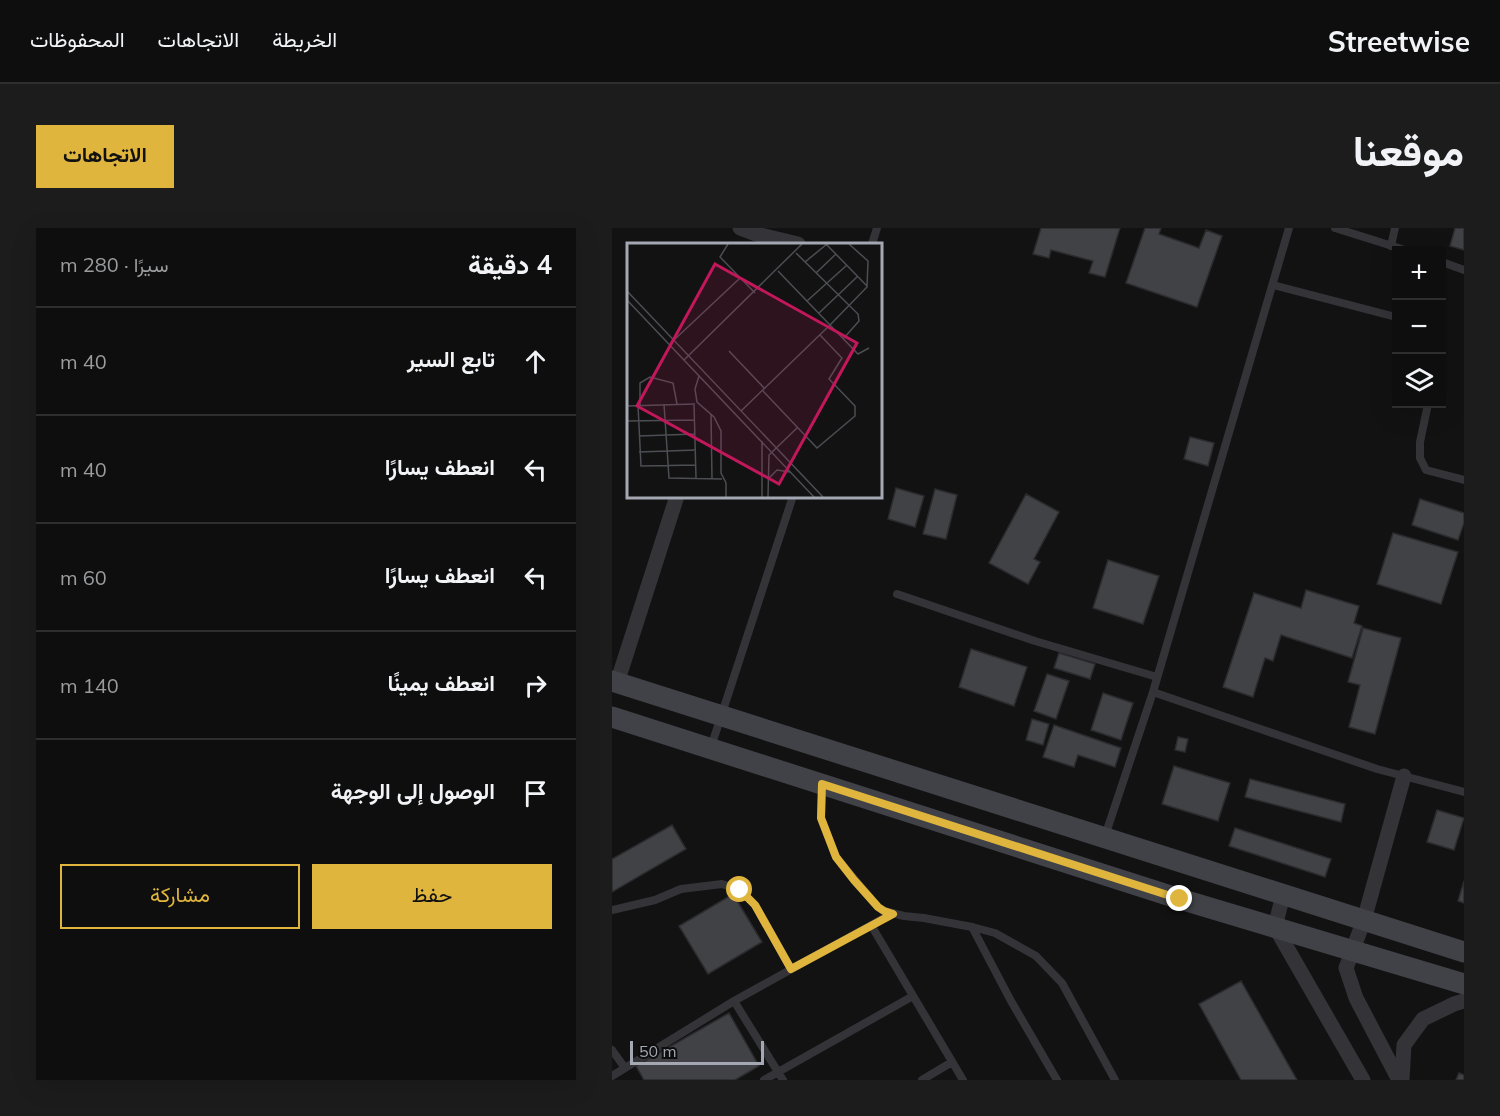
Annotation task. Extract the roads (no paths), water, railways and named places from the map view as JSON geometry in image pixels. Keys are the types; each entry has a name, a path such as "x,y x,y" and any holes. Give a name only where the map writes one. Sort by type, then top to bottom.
{"street":[{"path":"740,228 756,239 790,243"},
{"path":"676,498 614,682 1464,952"},
{"path":"612,717 1180,899 1464,984"},
{"path":"1401,1080 1356,998 1347,968 1364,920 1404,776"},
{"path":"1283,894 1275,927 1363,1080"},
{"path":"1401,1080 1404,1045 1423,1019 1464,1001"}],"lane":[{"path":"872,243 877,228"},
{"path":"1104,838 1153,692 1289,228"},
{"path":"1335,228 1391,246 1395,228"},
{"path":"1446,263 1464,270"},
{"path":"1273,285 1392,316"},
{"path":"1427,408 1420,442 1420,458 1426,470 1464,480"},
{"path":"710,749 792,498"},
{"path":"897,594 1035,641 1157,677"},
{"path":"1153,692 1366,765 1464,792"},
{"path":"822,784 821,818 836,857 878,907 893,914 995,933 1036,956 1062,982 1115,1080"},
{"path":"612,910 655,900 681,889 722,884 740,890 755,905 791,969"},
{"path":"615,1077 625,1068 734,1001 893,914"},
{"path":"871,925 963,1080"},
{"path":"972,927 1011,1001 1057,1080"},
{"path":"764,1080 913,996"},
{"path":"734,1001 783,1080"},
{"path":"612,1050 625,1068"},
{"path":"922,1080 952,1062"}]}
